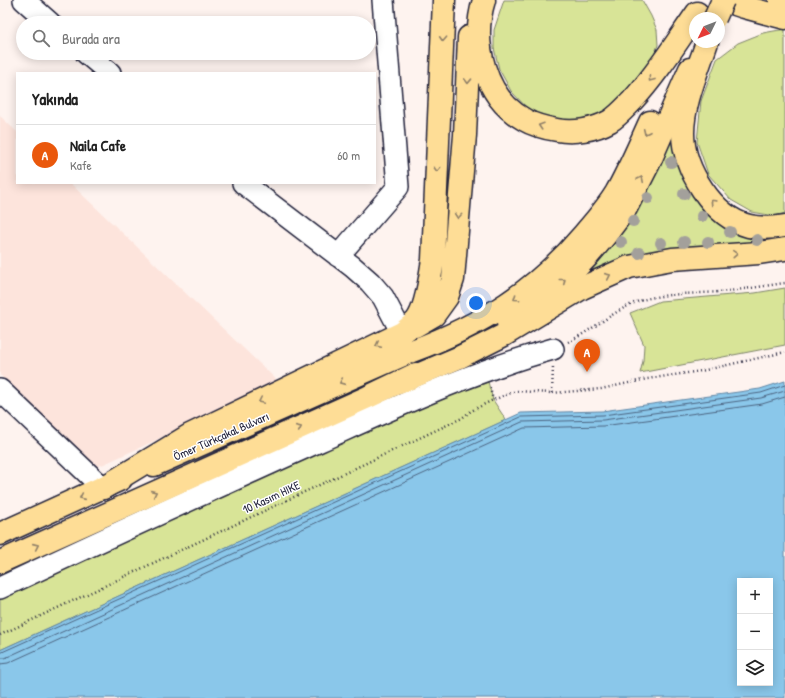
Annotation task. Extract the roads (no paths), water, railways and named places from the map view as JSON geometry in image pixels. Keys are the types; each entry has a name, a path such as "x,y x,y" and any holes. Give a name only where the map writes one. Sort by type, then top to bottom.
{"main road":[{"path":"402,333 417,320 423,306 429,285 433,260 444,0"},
{"path":"103,488 190,436 402,333 434,315 447,297 453,279 466,135 471,0"},
{"path":"484,0 480,11 479,50 484,69 492,86 500,99 510,110 524,120 542,128 565,132 594,128 610,121 647,85 689,30"},
{"path":"704,12 723,0 785,18"},
{"path":"780,0 785,2"},
{"name":"Ömer Türkçakal Bulvarı","path":"0,534 412,350 442,340 493,313 546,275 569,252 599,217 615,194 628,170 689,39"},
{"path":"399,383 492,334 567,278 588,256 626,208 649,162 700,48"},
{"path":"705,48 688,100 684,119 683,134 686,158 697,180 710,200 728,217 749,226 771,229 785,226"},
{"path":"399,383 504,336 582,288 629,267 672,259 758,253 785,249"},
{"name":"Ömer Türkçakal Bulvarı","path":"0,562 371,407 399,383"}],"street":[{"path":"24,0 42,16"},
{"path":"338,256 398,187 383,0"},
{"path":"94,60 109,72"},
{"path":"245,184 370,282 383,296 402,333"},
{"path":"0,588 243,475 371,407 415,398 517,359 553,349"},
{"path":"0,390 103,488"}],"water":[{"path":"785,381 785,698 0,698 0,650 521,413 602,411 760,389"}],"place":[{"name":"Naila Cafe","path":"587,372"}]}
